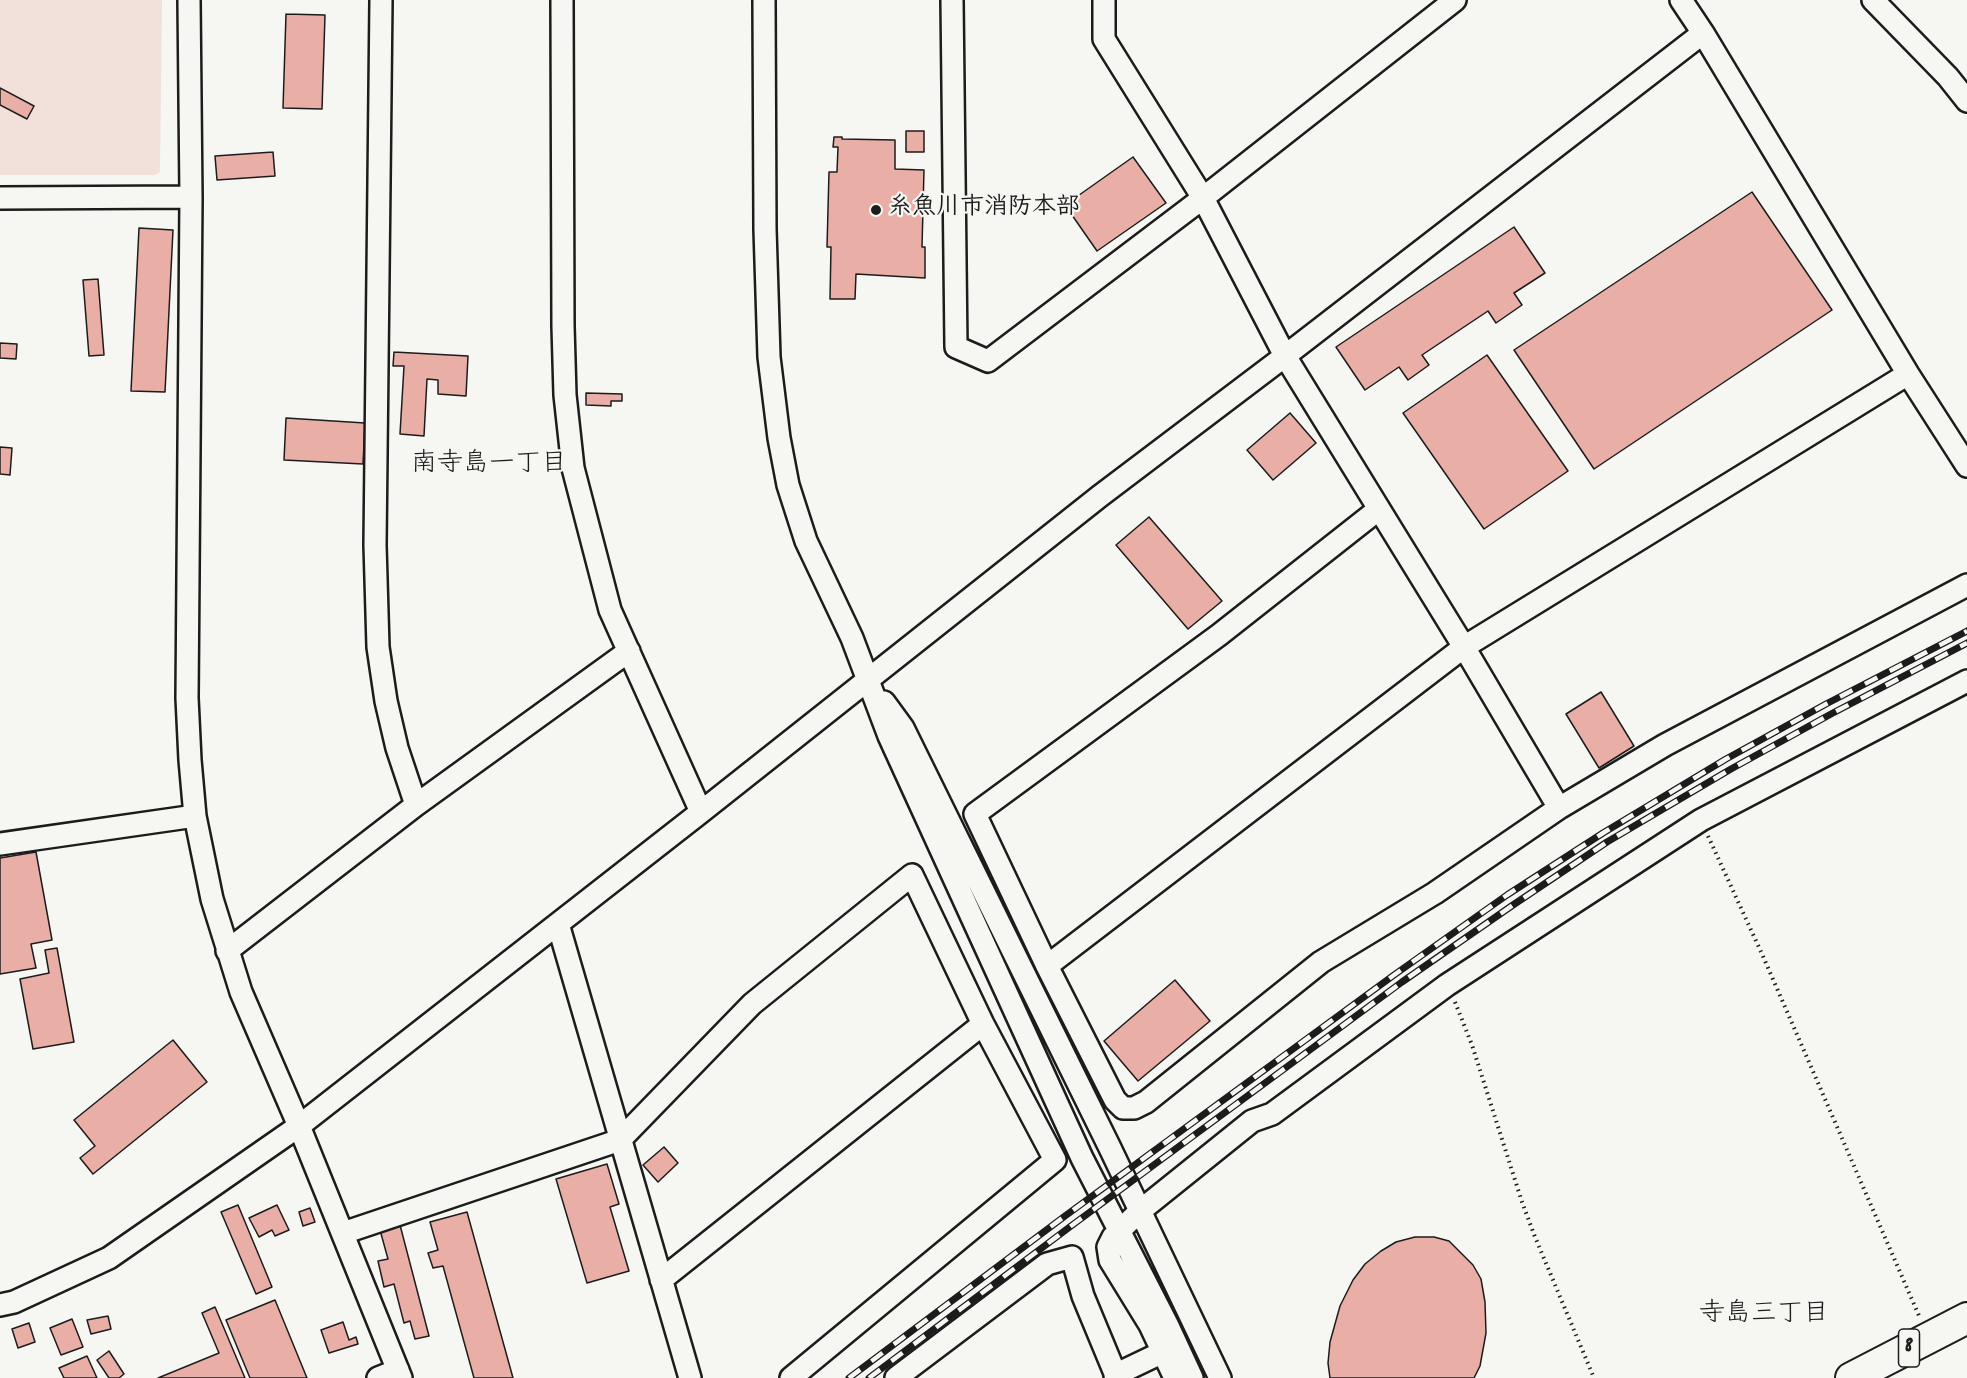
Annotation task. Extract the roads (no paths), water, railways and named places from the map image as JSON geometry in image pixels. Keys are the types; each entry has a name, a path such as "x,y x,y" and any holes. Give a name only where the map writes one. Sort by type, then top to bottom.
{"highway":[{"name":"8","path":"1851,1378 1967,1318"}],"street":[{"path":"189,0 191,197 188,698 195,816 212,899 241,992 299,1126 400,1374 378,1378"},
{"path":"381,0 375,545 378,647 386,701 397,748 416,805"},
{"path":"562,0 563,326 565,395 573,468 610,610 701,812"},
{"path":"764,0 765,229 769,357 779,438 788,485 806,541 869,679 899,758 1082,1158 1192,1378"},
{"path":"952,0 956,347 988,361 1203,198 1455,0"},
{"path":"1104,0 1104,39 1203,198 1285,356 1464,647 1559,808"},
{"path":"1681,0 1908,374 1966,464"},
{"path":"1873,0 1948,77 1967,101"},
{"path":"0,1305 14,1302 109,1258 299,1126 1100,496 1703,33"},
{"path":"0,198 191,197"},
{"path":"1047,966 1464,647 1908,374"},
{"path":"1379,508 1219,635 975,814 1047,966 1115,1100 1123,1108 1134,1108 1146,1102 1321,962 1435,892 1559,808 1665,745 1967,585"},
{"path":"227,951 416,805 629,651"},
{"path":"869,679 903,728 1232,1378"},
{"path":"1175,1378 1150,1325 1110,1260 1108,1247 1113,1236 1144,1207 1252,1120 1272,1114 1448,984 1701,820 1967,681"},
{"path":"0,844 195,816"},
{"path":"343,1233 620,1140 752,1004 912,875 982,1024 1055,1160 791,1378"},
{"path":"558,924 690,1378"},
{"path":"661,1280 982,1024"},
{"path":"1144,1207 1220,1378"},
{"path":"896,1378 1047,1264 1072,1257 1083,1296 1116,1376 1163,1352"}],"railway":[{"path":"849,1378 1065,1216 1507,895 1603,833 1726,759 1967,631"},
{"path":"869,1378 1402,982 1607,842 1731,769 1967,643"}],"place":[{"name":"糸魚川市消防本部","path":"876,210"}],"district":[{"name":"南寺島一丁目","path":"489,466"},
{"name":"寺島三丁目","path":"1764,1316"}]}
